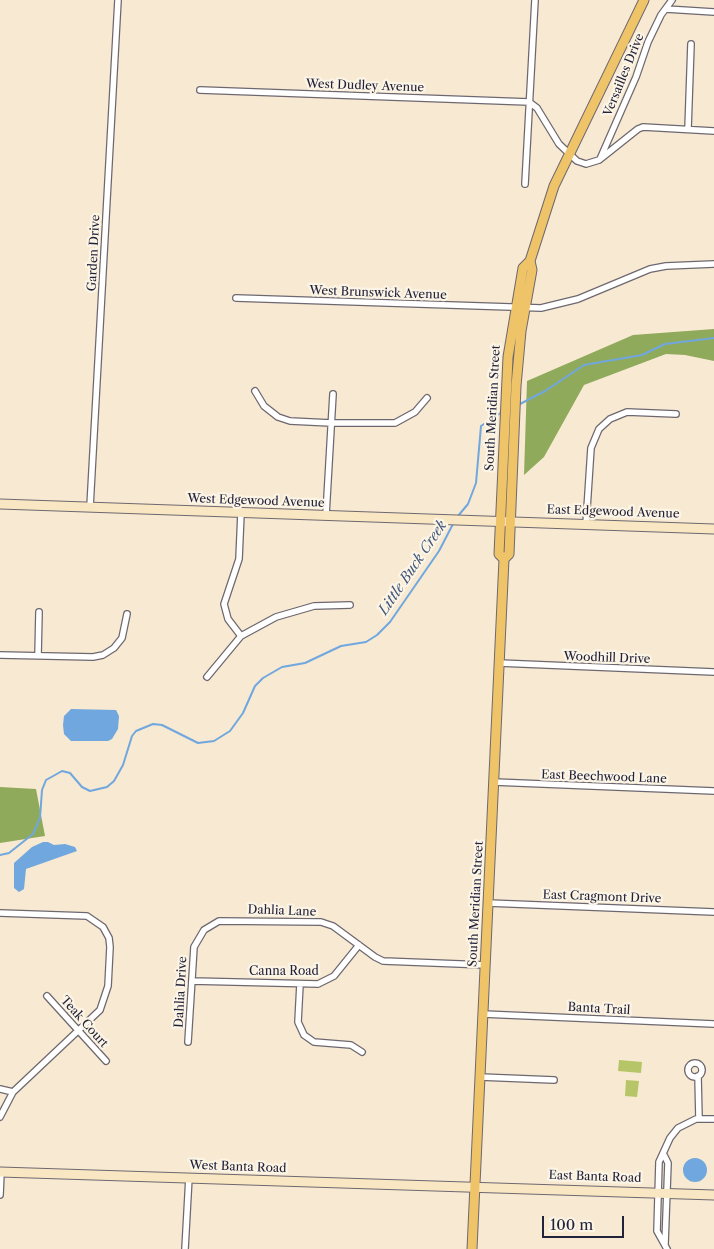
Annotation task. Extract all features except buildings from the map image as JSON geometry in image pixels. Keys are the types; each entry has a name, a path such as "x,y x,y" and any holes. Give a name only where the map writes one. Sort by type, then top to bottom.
{"main road":[{"name":"South Meridian Street","path":"472,1249 504,560 509,554 523,268 530,261 554,186 644,0"},
{"name":"South Meridian Street","path":"504,560 499,554 505,391 520,308"},
{"name":"West Edgewood Avenue","path":"0,504 510,522"},
{"name":"East Edgewood Avenue","path":"510,522 714,529"},
{"name":"West Banta Road","path":"1,1172 475,1186"},
{"name":"East Banta Road","path":"475,1186 714,1195"}],"street":[{"name":"Garden Drive","path":"90,507 118,0"},
{"path":"525,184 535,0"},
{"name":"Versailles Drive","path":"599,160 636,77 641,58 661,14 672,0"},
{"path":"666,9 714,12"},
{"path":"688,129 692,44"},
{"name":"West Dudley Avenue","path":"200,90 529,102"},
{"path":"529,102 536,106 556,140 582,164 590,164 599,160 643,127 714,130"},
{"name":"West Brunswick Avenue","path":"236,298 520,308 549,307 569,302 658,267 714,264"},
{"path":"255,391 264,406 278,417 290,421 396,423 411,415 427,398"},
{"path":"326,515 333,394"},
{"path":"586,524 591,448 600,427 610,419 627,412 676,414"},
{"path":"240,513 239,559 224,604 228,619 241,636"},
{"path":"207,677 241,636 276,617 298,609 323,605 350,605"},
{"path":"38,656 39,612"},
{"path":"0,656 93,657 103,655 112,650 122,638 127,614"},
{"name":"Woodhill Drive","path":"499,663 714,672"},
{"name":"East Beechwood Lane","path":"494,782 714,791"},
{"name":"East Cragmont Drive","path":"488,903 714,912"},
{"path":"0,913 80,915 91,918 100,924 106,932 110,945 108,986 100,1010 13,1092 0,1117"},
{"name":"Dahlia Lane","path":"216,922 228,919 321,922 333,926 375,957 390,962 486,965"},
{"name":"Dahlia Drive","path":"188,1042 196,942 204,930 216,922"},
{"name":"Canna Road","path":"192,981 318,984 330,979 338,972 359,945"},
{"path":"300,984 298,1022 304,1035 314,1042 351,1045 362,1052"},
{"name":"Teak Court","path":"47,996 106,1061"},
{"name":"Banta Trail","path":"484,1014 714,1024"},
{"path":"698,1076 699,1119"},
{"path":"480,1077 554,1080"},
{"path":"0,1089 13,1092"},
{"path":"666,1246 657,1231 659,1162 670,1138 676,1130 686,1123 699,1119 714,1120"},
{"path":"664,1154 668,1163 666,1246"},
{"path":"0,1195 1,1172"},
{"path":"186,1249 189,1178"}],"green space":[{"path":"714,329 714,361 685,355 666,354 584,385 544,457 524,475 527,381 633,335"},
{"path":"0,787 36,789 45,836 0,843"},
{"path":"619,1060 642,1062 641,1073 618,1071"},
{"path":"626,1080 639,1081 637,1097 625,1096"}],"water":[{"path":"71,709 116,710 119,716 118,729 112,739 108,741 71,741 64,734 63,725 64,716"},
{"path":"43,842 54,845 65,844 75,847 77,851 26,869 24,889 19,892 14,888 14,863 32,847"},
{"path":"695,1158 704,1161 707,1170 704,1179 695,1182 686,1179 683,1170 686,1161"}],"waterway":[{"name":"Little Buck Creek","path":"520,404 545,391 584,365 642,355 665,344 714,338"},
{"name":"Little Buck Creek","path":"458,516 468,504 476,483 481,426 502,412"},
{"name":"Little Buck Creek","path":"0,855 9,853 33,834 40,818 42,790 46,780 62,771 70,773 82,787 90,791 107,787 114,781 123,765 132,736 136,731 153,724 162,725 198,743 214,741 230,731 243,713 255,686 263,678 282,667 305,663 341,646 366,642 377,635 390,622 439,551 453,524"}]}
